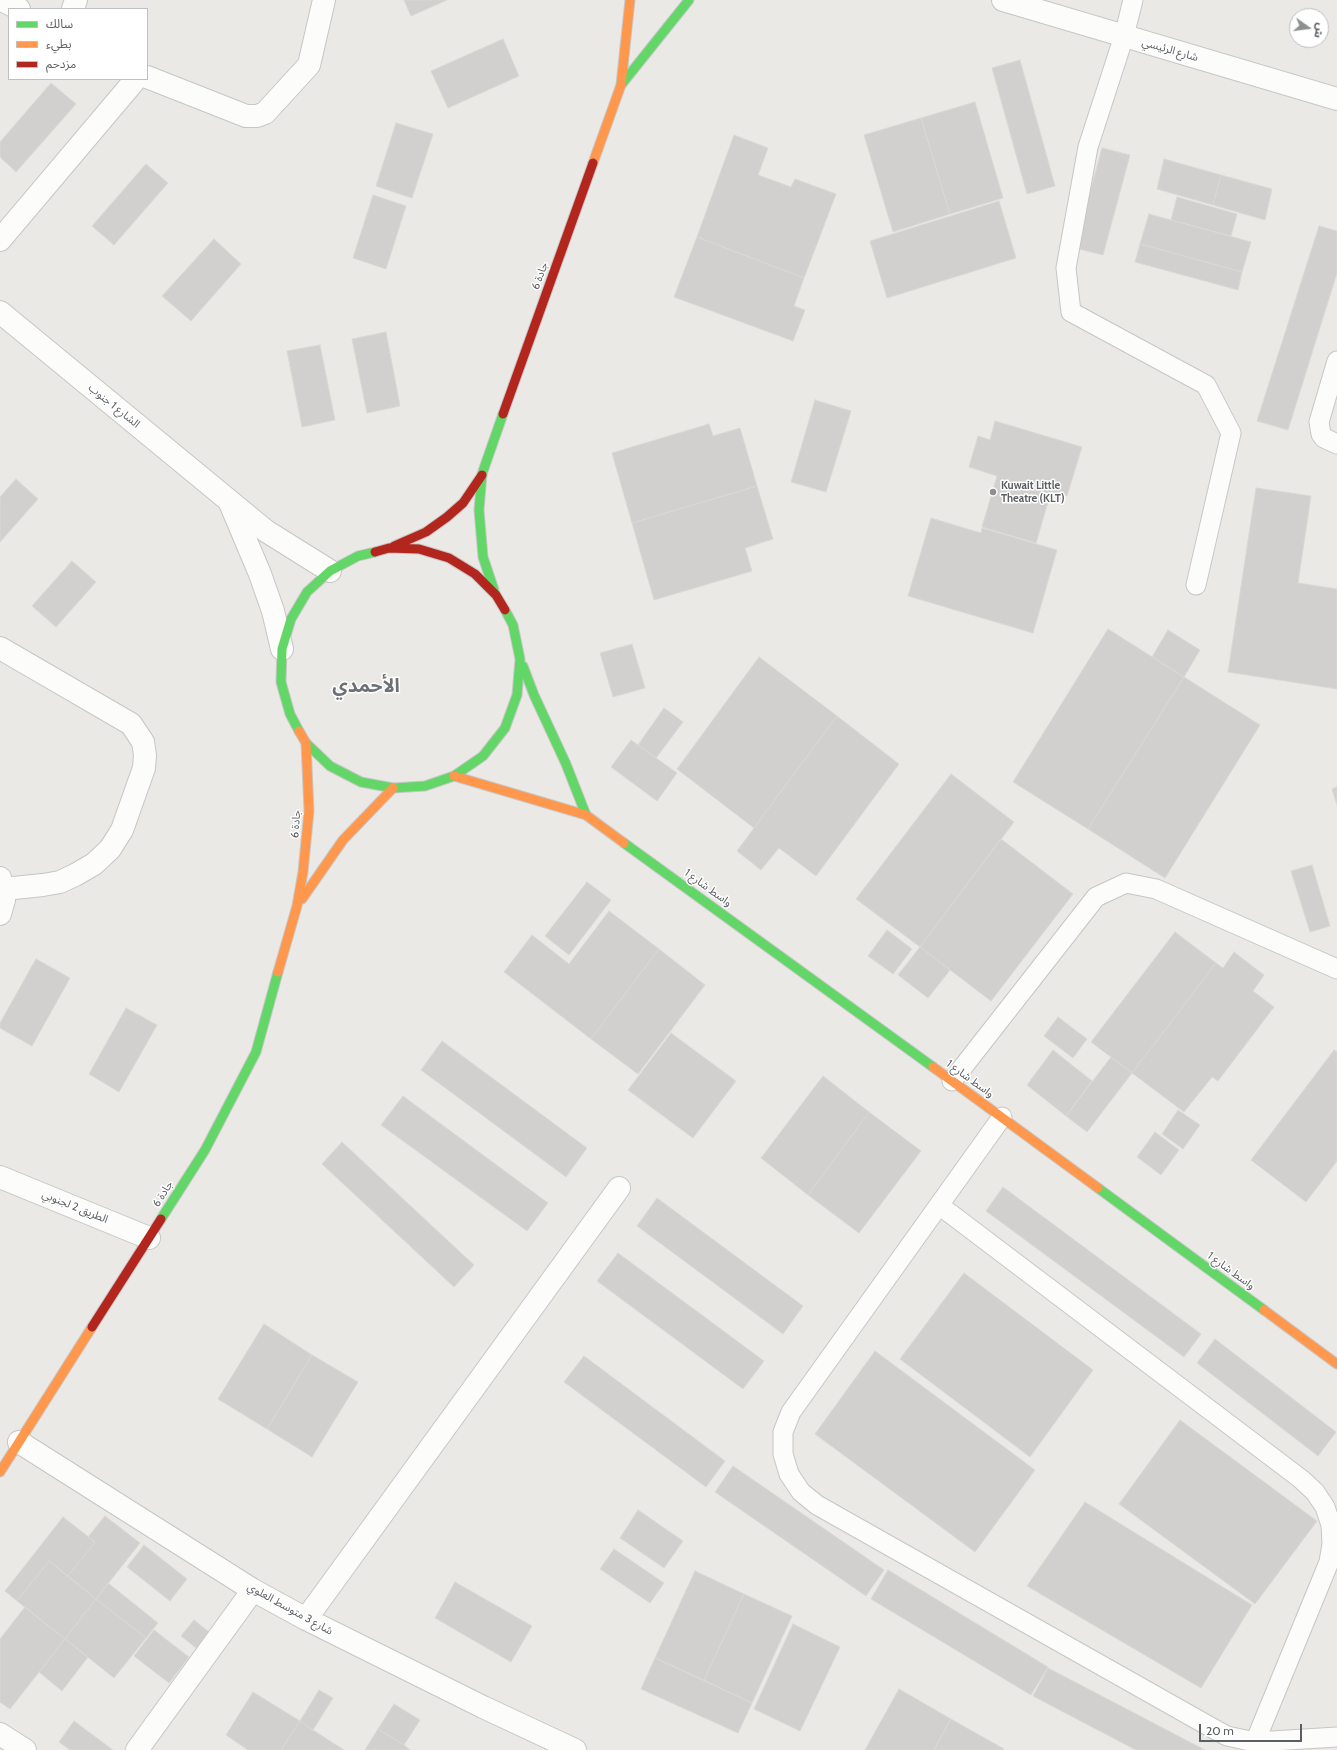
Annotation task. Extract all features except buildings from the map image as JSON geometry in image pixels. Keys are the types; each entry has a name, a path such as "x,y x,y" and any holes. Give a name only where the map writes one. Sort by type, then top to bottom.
{"main road":[{"name":"جادة 6","path":"389,548 426,532 446,517 463,502 482,474 621,85 630,0"},
{"name":"جادة 6","path":"621,85 689,0"},
{"name":"جادة 6","path":"482,474 480,510 483,558 496,595"},
{"path":"520,659 517,694 505,728 483,756 454,776 425,786 393,788 360,782 330,766 306,743 290,714 282,682 282,649 291,619 307,592 330,571 358,556 389,548 419,549 449,558 475,574 496,595 513,625 520,659 534,695 566,764 586,815"},
{"name":"جادة 6","path":"0,1472 205,1150 256,1052 297,906 303,872 309,811 306,743"},
{"name":"واسط شارع 1","path":"454,776 586,815 1002,1116 1337,1364"},
{"name":"جادة 6","path":"297,906 343,840 393,788"}],"street":[{"path":"2,0 17,8"},
{"path":"148,76 246,116 257,116 265,113 308,65 324,0"},
{"name":"شارع الرئيسي","path":"1003,0 1337,99"},
{"path":"0,240 135,80"},
{"name":"الشارع 1 جنوب","path":"2,317 266,531 330,571"},
{"name":"الشارع 1 جنوب","path":"229,500 260,574 273,611 282,649"},
{"path":"0,648 131,724 143,742 145,755 144,768 122,830 110,849 94,864 60,882 44,885 2,883 4,900 0,914"},
{"name":"الطريق 2 لجنوبي","path":"0,1177 149,1238"},
{"path":"306,1619 619,1188"},
{"name":"شارع 3 متوسط العلوي","path":"19,1442 253,1590 306,1619 483,1707 575,1750"},
{"path":"137,1750 253,1590"},
{"path":"0,1734 25,1750"}],"lane":[{"path":"1133,0 1124,36 1088,147 1066,268 1071,312 1206,385 1231,433 1196,585"},
{"path":"1337,361 1319,422 1321,434 1324,438 1337,444"},
{"path":"952,1081 1096,896 1126,883 1156,889 1337,969"},
{"path":"1002,1116 791,1412 783,1432 783,1454 789,1474 800,1492 817,1505 1214,1730 1227,1736 1255,1742 1337,1738"},
{"path":"939,1205 1301,1479 1315,1492 1325,1507 1331,1525 1332,1544 1329,1562 1255,1742"}],"traffic: fast":[{"path":"621,85 689,0"},
{"path":"494,590 483,557 479,510 482,474 503,414"},
{"path":"299,731 290,714 281,682 282,649 291,619 307,592 330,571 358,556 375,552"},
{"path":"306,743 330,766 361,782 393,788 425,786 454,776 483,756 505,728 517,695 520,659 513,625 505,610"},
{"path":"523,666 534,695 566,764 586,815"},
{"path":"624,843 933,1067"},
{"path":"161,1219 205,1150 256,1052 278,972"},
{"path":"1098,1188 1264,1310"}],"traffic: slow":[{"path":"593,163 621,85 630,0"},
{"path":"278,972 297,906 303,872 309,811 306,743 299,731"},
{"path":"454,776 586,815 624,843"},
{"path":"302,899 343,840 393,788"},
{"path":"933,1067 1098,1188"},
{"path":"1264,1310 1337,1364"},
{"path":"0,1472 92,1327"}],"traffic: jam":[{"path":"503,414 593,163"},
{"path":"394,546 426,532 447,517 463,503 482,475"},
{"path":"375,552 389,548 419,549 449,558 475,574 496,595 505,610"},
{"path":"92,1327 161,1219"}],"place":[{"name":"Kuwait Little Theatre (KLT)","path":"993,492"}],"district":[{"name":"الأحمدي","path":"366,686"}]}
